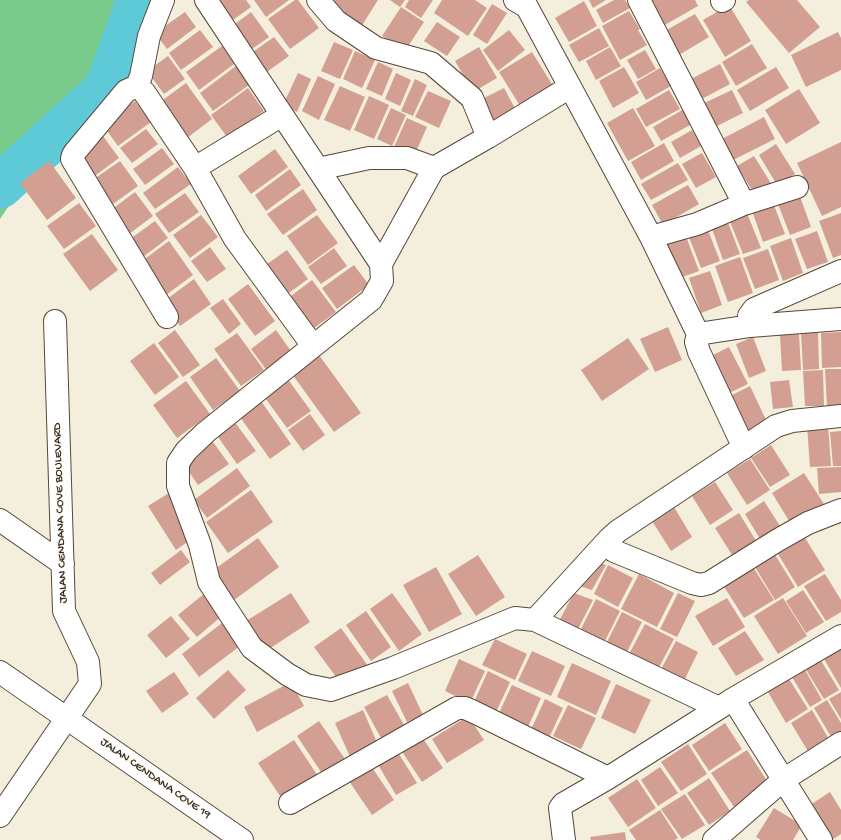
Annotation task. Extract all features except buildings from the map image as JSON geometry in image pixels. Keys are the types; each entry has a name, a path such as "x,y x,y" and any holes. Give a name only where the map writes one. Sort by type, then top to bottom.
{"street":[{"path":"163,0 148,36 141,76 137,86 126,91 75,152 72,159 167,317"},
{"path":"206,0 381,264 382,281 371,300 206,432 186,451 178,463 178,486 200,545 209,582 252,648 287,674 306,685 331,690 393,668 515,618 535,620 726,704 783,780 821,840"},
{"path":"318,0 336,21 376,48 431,63 472,98 488,137"},
{"path":"639,0 744,204"},
{"path":"527,2 651,237 698,334 696,342 699,352 744,448"},
{"path":"137,86 144,92 195,168 235,239 313,346"},
{"path":"381,264 434,168 488,137 570,86"},
{"path":"195,168 282,115"},
{"path":"318,169 369,158 407,158 434,168"},
{"path":"651,237 697,224 744,204 797,187"},
{"path":"750,326 749,316 754,309 841,271"},
{"path":"698,334 750,326 841,319"},
{"name":"JALAN CENDANA COVE BOULEVARD","path":"0,816 90,684 88,662 64,611 55,321"},
{"path":"535,620 618,531 776,426 792,421 841,416"},
{"path":"609,539 610,546 614,551 692,583 701,585 709,583 808,523 841,510"},
{"path":"0,520 63,564"},
{"path":"564,840 561,806 726,704 841,636"},
{"name":"JALAN CENDANA COVE 19","path":"0,672 242,840"},
{"path":"290,803 457,708 465,708 474,712 608,778"},
{"path":"714,840 783,780 841,744"}],"green space":[{"path":"0,0 151,0 128,77 111,120 25,181 0,219"}],"waterway":[{"path":"0,186 107,89 139,0"}]}
